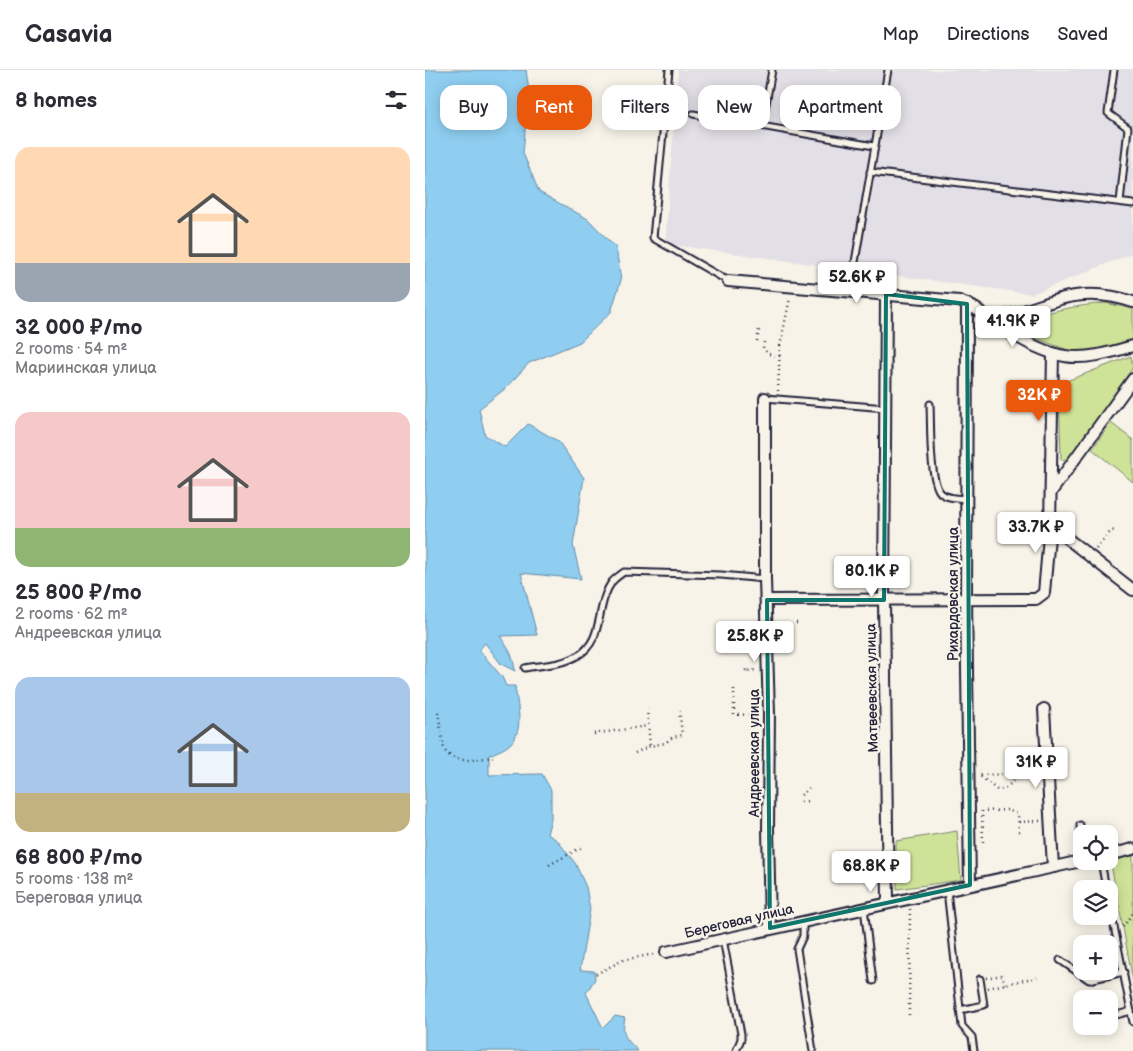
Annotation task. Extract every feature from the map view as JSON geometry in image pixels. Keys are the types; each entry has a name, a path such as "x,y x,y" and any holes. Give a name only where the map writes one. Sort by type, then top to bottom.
{"street":[{"path":"728,281 959,301 967,304 1011,333 1053,353 1076,357 1101,354 1133,346"},
{"name":"Матвеевская улица","path":"886,294 884,600 888,902"},
{"path":"989,318 1007,316 1062,298 1084,294 1109,295 1133,302"},
{"name":"Рихардовская улица","path":"967,304 966,599 970,885"},
{"path":"767,600 1036,599 1044,593 1050,525 1053,353"},
{"path":"1051,492 1133,379"},
{"name":"Андреевская улица","path":"765,398 765,579 769,714 770,928"},
{"path":"1050,525 1133,590"},
{"path":"1044,709 1053,867"},
{"path":"1118,853 1133,849"},
{"name":"Береговая улица","path":"666,952 1073,863"}],"lane":[{"path":"669,70 653,238 728,281"},
{"path":"769,85 772,70"},
{"path":"850,291 888,70"},
{"path":"1114,70 1108,113 1127,128 1120,202"},
{"path":"693,114 698,115"},
{"path":"770,127 874,146"},
{"path":"870,172 1133,204"},
{"path":"765,398 886,408"},
{"path":"930,404 932,465 940,492 959,499 966,498"},
{"path":"525,668 564,662 589,648 595,638 605,593 613,580 624,572 765,579"},
{"path":"947,890 962,1026 972,1037 974,1051"},
{"path":"864,908 873,981"},
{"path":"803,921 803,936 797,950 813,1051"},
{"path":"723,938 741,1034 736,1051"},
{"path":"1118,946 1133,1022"},
{"path":"1060,960 1089,980 1124,972"},
{"path":"960,1010 985,1005 980,980"},
{"path":"1118,1015 1131,1011"}],"path":[{"path":"778,400 782,334 792,286"},
{"path":"757,341 759,330"},
{"path":"763,342 763,348 768,354 780,356"},
{"path":"1091,556 1106,536 1111,531 1117,530"},
{"path":"796,623 801,623"},
{"path":"734,689 734,715 769,714"},
{"path":"635,753 682,735 679,708"},
{"path":"647,709 650,746"},
{"path":"438,712 444,749 451,758 467,760 493,757"},
{"path":"594,734 647,726"},
{"path":"1021,774 1005,789 997,790 979,775 996,775 1021,774"},
{"path":"801,795 809,788"},
{"path":"801,802 809,801"},
{"path":"983,842 982,811 1007,810 1019,814 1019,833"},
{"path":"1019,822 1042,821 1042,817"},
{"path":"549,866 581,847"},
{"path":"909,1014 911,898"},
{"path":"1117,935 1133,913"},
{"path":"596,974 623,960 666,952"},
{"path":"980,980 1003,975 1005,984"},
{"path":"982,989 1037,977"}],"highlighted area":[{"path":"886,294 967,304 970,885 770,928 767,600 884,600"}],"shaded area":[{"path":"678,70 1133,70 1133,253 1032,294 665,244 674,130 688,130 688,85 677,85"}],"green space":[{"path":"1106,303 1133,309 1133,341 1117,347 1076,353 1016,331 1015,327 1023,322 1045,313"},
{"path":"1131,356 1133,367 1072,458 1061,460 1059,384"},
{"path":"1111,423 1133,440 1133,482 1092,449"},
{"path":"957,831 961,880 897,889 896,841"},
{"path":"1133,856 1133,981 1118,901 1118,880 1114,880 1112,870 1118,870 1118,857"}],"water":[{"path":"425,70 526,70 528,85 517,85 517,130 525,130 523,153 539,192 588,219 616,248 621,280 611,312 580,342 529,363 506,388 479,409 485,435 505,447 528,424 558,441 584,478 573,545 581,579 521,573 537,635 500,636 512,656 515,671 501,664 485,643 479,650 502,677 506,686 515,686 519,716 515,738 506,747 489,755 489,775 542,774 551,790 551,819 547,834 557,840 575,863 586,887 590,909 580,970 594,971 595,979 586,993 603,1028 615,1016 625,1018 624,1033 638,1051 425,1051"}]}
